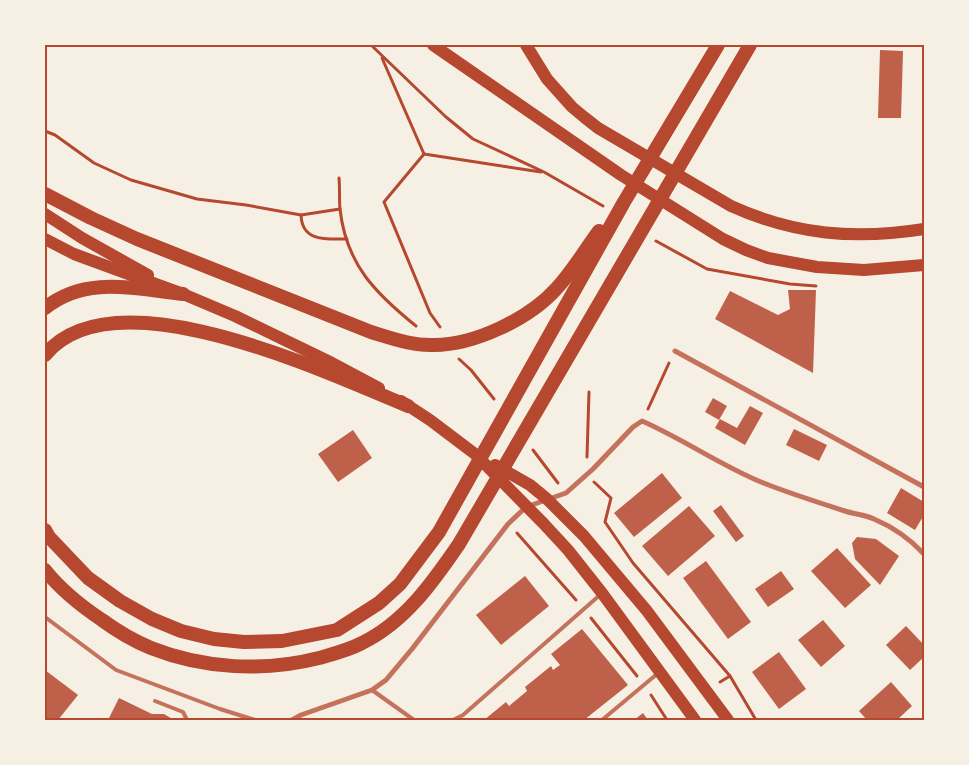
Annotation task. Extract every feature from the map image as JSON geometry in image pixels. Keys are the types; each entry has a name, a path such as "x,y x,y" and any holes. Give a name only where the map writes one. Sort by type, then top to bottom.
{"highway":[{"path":"45,530 49,537 88,578 120,601 152,620 182,631 214,638 244,642 282,640 337,630 379,603 400,584 439,532 624,202 718,45"},
{"path":"45,570 55,583 88,611 121,633 150,648 180,658 244,667 297,664 335,654 362,644 395,622 439,574 459,544 750,45"},
{"path":"45,194 137,239 370,332 403,342 434,346 462,342 506,325 530,312 556,289 575,266 598,232 624,202"},
{"path":"45,308 64,296 84,288 131,287 183,294"},
{"path":"45,355 52,347 71,334 94,327 138,322 178,326 218,335 269,351 408,406"}],"main road":[{"path":"433,45 621,175 723,240 768,258 817,267 864,270 924,265"},
{"path":"526,45 547,79 558,92 598,128 743,212 768,221 811,232 874,235 924,229"},
{"path":"45,214 82,238 183,294"},
{"path":"45,239 74,254 183,294 234,316 332,363 408,406 456,438 475,454 568,550 602,593 695,720"},
{"path":"475,454 530,485 584,536 641,603 728,720"}],"street":[{"path":"675,351 924,487"},
{"path":"292,720 300,715 372,690 386,680 508,524 526,507 566,493 587,475 633,427 642,421 663,430 730,468 762,483 873,519 898,532 914,543 924,554"}],"lane":[{"path":"453,720 463,715 602,593"},
{"path":"45,617 116,670 220,710 255,720"},
{"path":"602,720 660,671"},
{"path":"372,690 414,720"},
{"path":"155,701 183,712 187,720"}],"path":[{"path":"371,45 381,55 424,154"},
{"path":"45,132 55,135 94,163 131,180 197,200 246,205 301,215 340,209"},
{"path":"424,154 544,172"},
{"path":"424,154 384,202 430,313"},
{"path":"301,215 304,229 311,235 325,239 347,239"},
{"path":"642,421 675,351"},
{"path":"589,392 587,475 610,498 605,522 633,563 730,676 756,720"}],"building":[{"path":"880,50 903,51 901,118 878,118"},
{"path":"788,290 816,290 813,373 715,319 730,291 778,315 790,309"},
{"path":"713,398 727,406 719,420 705,412"},
{"path":"750,406 763,413 745,445 715,428 720,419 737,428"},
{"path":"794,429 827,445 819,461 786,445"},
{"path":"353,430 372,458 338,482 318,454"},
{"path":"662,473 682,498 634,537 614,513"},
{"path":"901,488 924,502 924,515 915,530 887,513"},
{"path":"721,505 744,536 736,542 713,511"},
{"path":"689,506 715,536 668,576 642,546"},
{"path":"857,537 876,539 899,556 880,585 855,559 852,543"},
{"path":"837,548 871,585 845,608 811,571"},
{"path":"706,561 751,622 728,639 683,578"},
{"path":"781,571 794,589 768,607 755,589"},
{"path":"525,576 549,606 501,645 476,615"},
{"path":"823,620 845,646 821,667 798,640"},
{"path":"906,626 924,645 924,657 910,670 886,645"},
{"path":"582,629 628,685 584,720 484,720 506,702 509,706 527,691 525,687 551,666 553,670 560,665 551,654"},
{"path":"779,652 806,689 779,709 752,672"},
{"path":"45,670 78,695 58,720 45,720"},
{"path":"891,682 912,706 897,720 867,720 859,711"},
{"path":"119,698 152,714 164,714 174,720 108,720"},
{"path":"643,713 648,720 634,720"}]}
